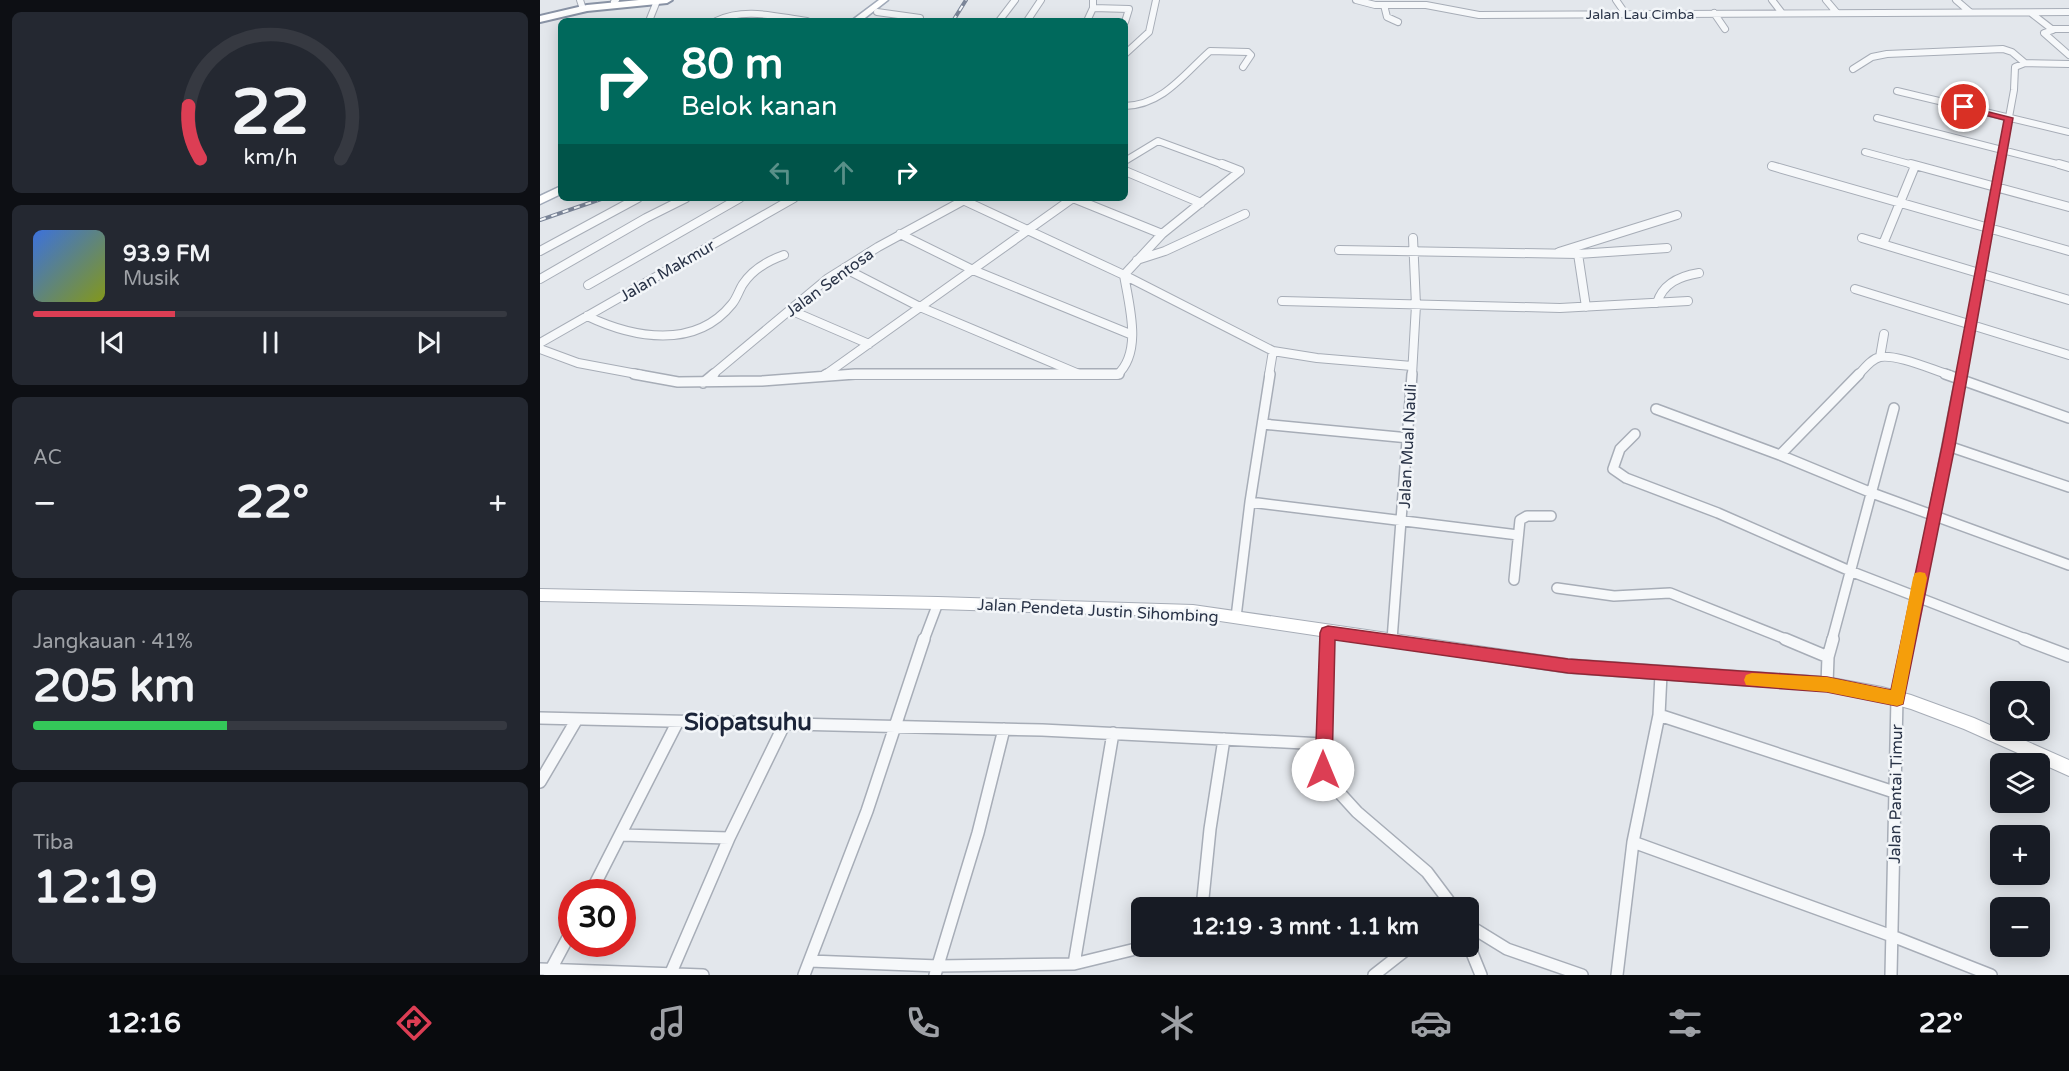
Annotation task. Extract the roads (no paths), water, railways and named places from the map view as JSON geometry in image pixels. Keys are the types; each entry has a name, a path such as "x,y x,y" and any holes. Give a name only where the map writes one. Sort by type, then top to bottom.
{"highway":[{"path":"540,17 581,3 635,0"},
{"path":"540,17 587,8 667,0"}],"main road":[{"path":"859,18 884,0"},
{"path":"870,18 892,0"},
{"path":"540,201 558,191"},
{"path":"540,208 558,199"}],"street":[{"path":"1001,18 1015,0"},
{"path":"1029,18 1041,0"},
{"path":"1088,18 1093,8 1093,0"},
{"path":"1128,52 1148,37 1153,27 1156,0"},
{"name":"Jalan Lau Cimba","path":"1356,0 1370,4 1426,5 1479,15 2069,12"},
{"path":"1616,0 1624,13"},
{"path":"1772,0 1782,13"},
{"path":"1826,0 1837,12"},
{"path":"1956,0 1970,12"},
{"path":"650,18 657,1"},
{"path":"1384,5 1387,17 1398,22"},
{"path":"1093,8 1129,9 1126,18"},
{"path":"877,12 920,18"},
{"path":"1714,13 1725,29"},
{"path":"2031,13 2051,29 2069,29"},
{"path":"723,18 732,14 748,14 782,18"},
{"path":"2051,29 2053,31 2044,33 2069,55"},
{"path":"1128,41 1139,44"},
{"path":"1128,106 1140,106 1156,100 1213,50 1248,52 1251,55 1243,67"},
{"path":"1853,69 1872,57 1920,51 2006,50 2025,63 2069,64"},
{"name":"Jalan Pantai Timur","path":"1891,975 1897,698 1916,595 1948,446 1994,188 2009,118 2015,67 2025,63"},
{"path":"1897,91 2069,132"},
{"path":"1877,118 2069,167"},
{"path":"540,349 578,363 658,380 703,383 762,381 825,375 1108,376 1124,370 1128,362 1131,316 1124,275 1162,234 1240,171 1158,141 1128,159"},
{"path":"1865,152 2069,207"},
{"path":"1772,166 2069,251"},
{"path":"1883,244 1915,166"},
{"path":"1128,172 1201,203"},
{"path":"540,251 632,201"},
{"path":"540,279 680,201"},
{"path":"588,285 736,201"},
{"name":"Jalan Makmur","path":"540,343 789,201"},
{"name":"Jalan Sentosa","path":"703,383 844,268 961,201"},
{"path":"969,201 1026,231 1124,275 1273,351 1317,358 1412,366"},
{"path":"825,375 1069,201"},
{"path":"1080,201 1162,234"},
{"path":"1135,261 1165,251 1245,214"},
{"path":"1556,252 1677,215"},
{"path":"900,234 973,270 1130,334"},
{"name":"Jalan Mual Nauli","path":"1392,641 1409,438 1416,305 1413,238"},
{"path":"1862,238 2069,300"},
{"path":"1339,249 1578,254 1667,248"},
{"path":"1578,254 1586,307"},
{"path":"587,316 606,326 643,337 660,337 687,332 715,320 732,303 754,269 784,255"},
{"path":"844,268 920,307 1083,376"},
{"path":"1657,303 1658,296 1675,279 1683,275 1698,273"},
{"path":"1854,289 2069,355"},
{"path":"1282,302 1586,307 1688,301"},
{"path":"790,310 869,344"},
{"path":"1881,357 1884,334"},
{"path":"1236,617 1250,502 1273,351"},
{"path":"1780,455 1823,408 1873,360 1881,357 1891,357 1960,378 2069,418"},
{"path":"1827,684 1828,657 1894,408"},
{"path":"1656,409 1780,455 1872,493 2069,565"},
{"path":"1263,424 1409,438"},
{"path":"1635,434 1620,448 1613,466 1616,472 1718,513 1850,571 2069,656"},
{"path":"1948,446 2069,487"},
{"path":"1250,502 1518,535"},
{"path":"1514,580 1520,520 1551,516"},
{"path":"1557,588 1614,596 1670,593 1730,615 1828,657"},
{"name":"Jalan Pendeta Justin Sihombing","path":"540,595 1193,611 1328,633 1568,666 1827,684 1897,698 1968,723 2069,768"},
{"path":"804,975 867,811 938,603"},
{"path":"1328,633 1323,770 1331,785 1371,826 1433,878 1446,897"},
{"path":"1617,975 1634,842 1659,715 1662,674"},
{"path":"1659,715 1894,792"},
{"path":"540,718 1004,729 1323,744"},
{"path":"540,782 577,719"},
{"path":"598,879 677,723"},
{"path":"671,974 729,838 785,723"},
{"path":"937,971 978,833 1004,729"},
{"path":"1074,964 1113,733"},
{"path":"1203,897 1210,829 1224,739"},
{"path":"622,835 729,838"},
{"path":"1634,842 1892,936 1991,975"},
{"path":"1479,934 1525,955 1582,975"},
{"path":"810,960 937,971 1074,964 1131,950"},
{"path":"546,971 558,952"},
{"path":"1374,975 1397,957"},
{"path":"1474,957 1481,975"},
{"path":"546,971 703,975"}],"railway":[{"path":"955,18 966,0"},
{"path":"540,220 595,201"}],"district":[{"name":"Siopatsuhu","path":"748,722"}]}
